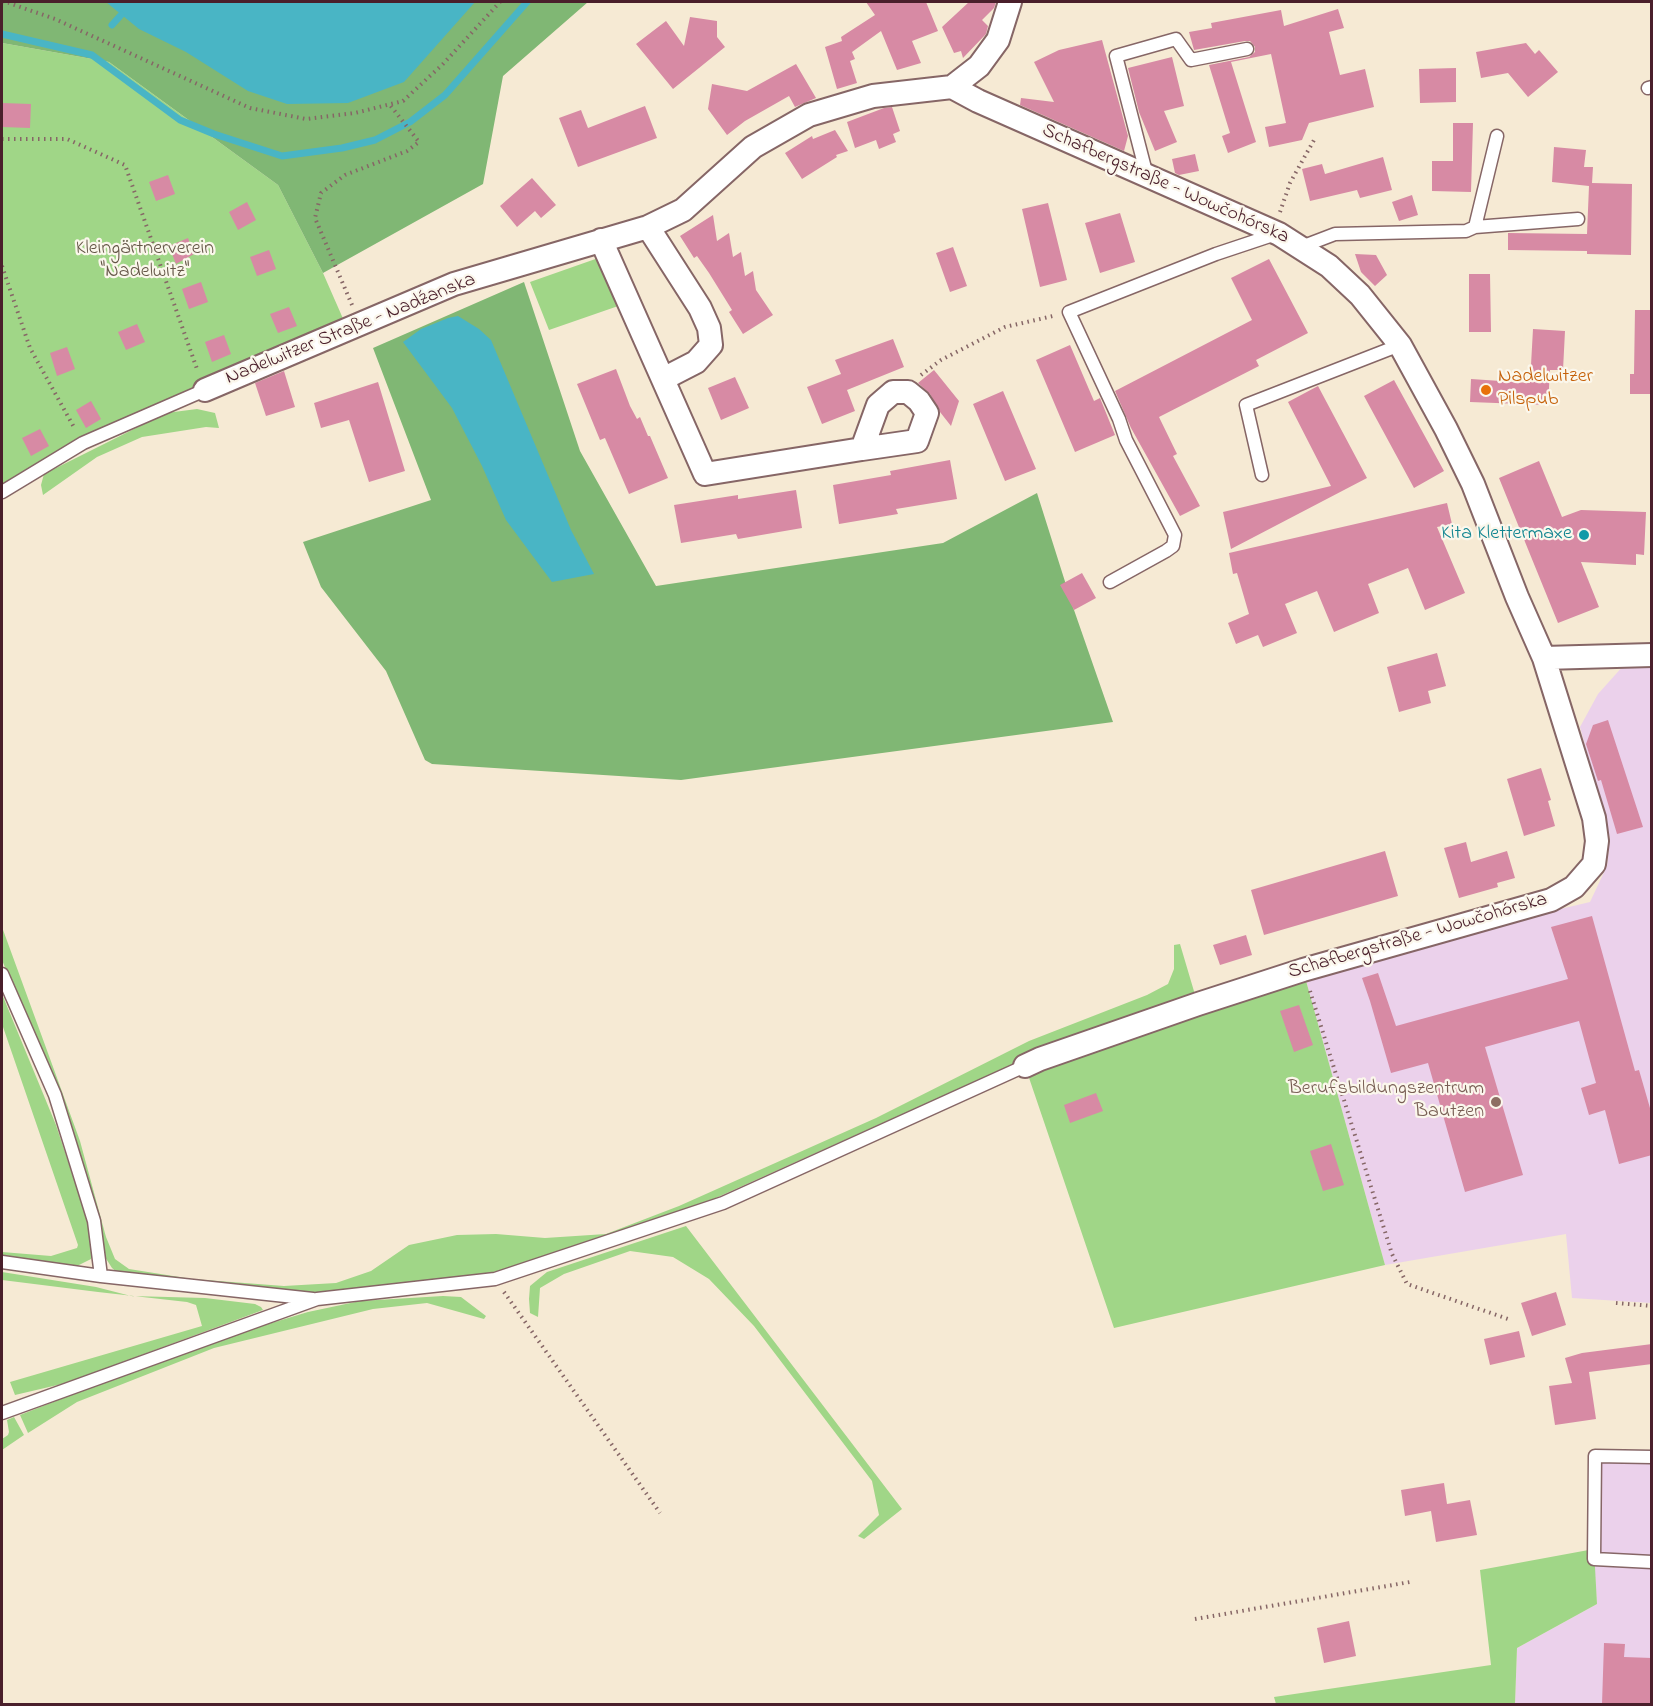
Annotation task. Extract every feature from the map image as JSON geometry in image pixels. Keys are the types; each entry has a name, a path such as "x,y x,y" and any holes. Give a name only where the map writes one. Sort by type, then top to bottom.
{"street":[{"path":"952,87 979,66 998,40 1010,2"},
{"name":"Schafbergstraße - Wowčohórska","path":"952,87 978,101 1272,231 1329,266 1360,295 1400,345 1442,419 1473,484 1517,597 1544,658 1594,818 1597,841 1594,864 1574,887 1551,900 1303,970 1175,1012 1025,1066"},
{"name":"Nadelwitzer Straße - Nadźanska","path":"205,390 454,284 648,227 683,210 753,147 809,115 873,96 952,87"},
{"path":"648,227 700,308 709,328 711,345 696,362 663,379"},
{"path":"601,240 705,474 916,441 927,413 920,401 908,392 893,392 878,405 862,449"},
{"path":"1544,658 1652,655"}],"lane":[{"path":"1147,177 1116,56 1176,39 1191,60 1247,49"},
{"path":"1475,227 1497,136"},
{"path":"1301,248 1335,234 1466,231 1475,227 1578,219"},
{"path":"1110,582 1173,546 1175,535 1126,440 1119,418 1069,312 1272,231"},
{"path":"1262,475 1246,405 1400,345"},
{"path":"2,492 83,443 205,390"},
{"path":"2,974 55,1095 94,1221 101,1276"},
{"path":"2,1262 101,1276 317,1299 495,1279 723,1203 1025,1066"},
{"path":"2,1413 317,1299"},
{"path":"1652,1457 1595,1456 1594,1549 1594,1559 1652,1562"}],"path":[{"path":"2,2 55,19 250,108 306,118 355,113 403,101 443,64 500,2"},
{"path":"360,325 315,218 321,193 345,175 407,151 419,142 390,105"},
{"path":"2,139 67,139 125,165 205,390"},
{"path":"1272,231 1290,183 1314,140"},
{"path":"2,266 30,348 83,443"},
{"path":"908,392 916,379 941,360 1005,327 1069,312"},
{"path":"1303,970 1392,1254 1407,1284 1511,1320"},
{"path":"495,1279 660,1513"},
{"path":"1616,1303 1652,1306"},
{"path":"1195,1619 1410,1582"}],"shaded area":[{"name":"Berufsbildungszentrum Bautzen","path":"1624,665 1651,667 1651,1303 1572,1298 1566,1234 1385,1265 1303,970 1590,902 1607,866 1610,838 1580,727 1598,694"},
{"path":"1595,1456 1651,1457 1651,1704 1515,1704 1517,1648 1597,1604 1594,1559"}],"green space":[{"path":"2,2 588,2 503,76 483,184 323,273 278,185 109,62 2,43"},
{"name":"Kleingärtnerverein \"Nadelwitz\"","path":"2,43 109,62 278,185 323,273 348,330 83,443 2,492"},
{"path":"604,256 624,304 549,330 530,282"},
{"path":"524,282 580,451 656,586 943,543 1037,493 1113,722 681,780 432,764 425,760 386,671 321,587 303,542 431,500 373,348"},
{"path":"197,409 215,413 219,428 206,427 142,437 97,457 43,495 41,485 44,474 166,413"},
{"path":"2,927 80,1141 106,1237 115,1259 129,1269 192,1279 284,1286 336,1283 371,1271 409,1245 457,1235 496,1234 545,1238 606,1234 679,1206 876,1118 1029,1041 1147,995 1168,984 1174,969 1174,945 1180,944 1196,998 976,1081 689,1210 513,1267 474,1277 344,1291 299,1293 118,1273 112,1268 105,1257 31,1032 2,960"},
{"path":"1303,970 1385,1265 1114,1328 1025,1066"},
{"path":"2,994 56,1125 90,1228 93,1251 91,1259 77,1266 2,1255 2,1252 51,1256 77,1248 78,1245 2,1024"},
{"path":"686,1226 902,1509 864,1539 858,1536 879,1515 872,1481 754,1326 709,1279 673,1257 630,1251 564,1274 540,1288 538,1317 530,1313 530,1286 547,1272"},
{"path":"2,1272 96,1287 129,1295 2,1280"},
{"path":"134,1296 205,1298 255,1304 263,1310 66,1383 15,1395 10,1382 202,1326 196,1305"},
{"path":"461,1297 486,1316 484,1319 427,1303 373,1309 214,1348 77,1402 28,1433 20,1415 202,1344 308,1312 360,1301"},
{"path":"14,1417 24,1435 2,1450 2,1439 9,1432 7,1420"},
{"path":"1594,1549 1597,1604 1517,1648 1515,1704 1276,1704 1274,1697 1491,1665 1480,1570"}],"water":[{"path":"106,2 475,2 404,82 348,103 287,104 248,91 186,52 139,29"},
{"path":"458,316 479,329 491,340 571,530 594,574 552,582 506,520 482,466 452,408 403,342 421,329"}],"building":[{"path":"866,2 926,2 938,31 912,41 921,63 897,70 881,31 852,52 855,59 850,61 857,83 837,89 825,47 842,41 841,37 875,15"},
{"path":"969,2 996,2 994,8 982,20 988,26 986,34 963,58 961,51 954,53 942,27"},
{"path":"1338,9 1344,28 1329,32 1340,75 1365,69 1374,107 1309,123 1302,140 1269,147 1265,127 1286,123 1271,54 1231,62 1256,142 1228,153 1222,136 1230,133 1209,65 1249,57 1255,52 1255,47 1250,41 1245,41 1194,50 1189,32 1212,28 1211,23 1281,10 1284,26"},
{"path":"690,17 717,21 717,37 725,47 673,89 636,44 666,21 684,46"},
{"path":"1102,40 1128,136 1124,151 1020,105 1021,98 1054,102 1034,62 1059,50"},
{"path":"1526,43 1535,54 1539,50 1558,72 1528,97 1508,73 1481,78 1476,52"},
{"path":"1172,57 1184,106 1164,111 1177,142 1155,151 1139,112 1128,68"},
{"path":"796,64 816,98 795,107 789,96 745,121 727,135 708,109 712,84 747,91"},
{"path":"1456,68 1456,102 1420,103 1419,69"},
{"path":"2,103 31,104 30,128 2,127"},
{"path":"645,106 657,138 578,167 559,118 581,110 588,128"},
{"path":"892,107 900,131 893,134 896,142 879,149 876,140 855,148 847,122"},
{"path":"1453,123 1473,123 1471,192 1432,191 1432,161 1453,161"},
{"path":"835,130 848,151 836,155 837,157 802,179 785,153 812,136 813,139"},
{"path":"1554,147 1586,150 1584,167 1593,167 1592,183 1632,184 1631,255 1587,254 1587,251 1508,250 1508,233 1587,234 1589,186 1552,182"},
{"path":"1195,154 1199,171 1179,175 1175,173 1172,159"},
{"path":"1383,157 1392,190 1360,198 1357,190 1310,201 1302,169 1322,164 1325,174"},
{"path":"168,175 175,194 156,201 149,182"},
{"path":"532,178 556,205 541,218 535,211 517,227 500,206"},
{"path":"1412,195 1418,215 1399,221 1392,202"},
{"path":"247,202 256,220 238,230 229,212"},
{"path":"1048,203 1067,280 1040,287 1022,209"},
{"path":"1120,213 1135,262 1100,273 1085,223"},
{"path":"713,215 717,241 729,233 733,257 741,252 745,276 753,271 756,290 773,315 743,334 729,312 732,310 709,273 697,256 694,258 680,236"},
{"path":"188,238 194,254 176,264 169,246"},
{"path":"953,247 967,286 950,292 936,253"},
{"path":"269,250 276,269 257,276 250,257"},
{"path":"1355,254 1376,255 1387,275 1375,286 1361,272"},
{"path":"1269,259 1308,333 1256,360 1259,366 1159,417 1177,454 1173,456 1200,506 1180,516 1131,428 1115,391 1252,320 1231,278"},
{"path":"1469,274 1490,274 1491,332 1469,332"},
{"path":"201,282 208,302 189,309 182,289"},
{"path":"289,307 297,326 278,333 270,314"},
{"path":"1635,310 1652,310 1652,394 1630,394 1630,374 1634,374"},
{"path":"137,324 145,342 126,350 118,332"},
{"path":"1533,329 1565,331 1563,370 1550,370 1548,405 1470,402 1471,379 1530,383"},
{"path":"224,335 231,354 212,362 205,342"},
{"path":"893,339 904,367 847,390 855,411 822,424 807,387 841,374 835,360"},
{"path":"1070,345 1094,401 1100,398 1115,435 1075,452 1036,360"},
{"path":"67,347 75,369 57,376 50,353"},
{"path":"616,369 630,406 637,419 640,417 668,478 629,494 605,438 600,440 577,384"},
{"path":"934,370 959,401 951,426 930,394 918,383"},
{"path":"284,371 295,407 266,416 255,383"},
{"path":"735,377 749,408 721,420 708,388"},
{"path":"1394,380 1444,471 1414,488 1364,396"},
{"path":"378,382 405,471 369,482 349,420 321,428 314,403"},
{"path":"1318,386 1367,478 1231,549 1223,512 1331,486 1288,402"},
{"path":"1003,391 1036,469 1005,481 973,404"},
{"path":"91,401 101,419 86,428 76,410"},
{"path":"40,429 49,446 31,456 22,438"},
{"path":"950,460 957,499 896,509 898,514 839,524 833,485 891,475 890,471"},
{"name":"Kita Klettermaxe","path":"1539,461 1562,517 1581,510 1646,512 1644,555 1636,554 1636,565 1581,562 1599,607 1558,623 1499,478"},
{"path":"796,490 802,528 738,539 736,534 681,543 674,505 738,495 738,499"},
{"path":"1447,503 1452,524 1437,527 1465,593 1425,610 1408,568 1368,584 1379,613 1334,632 1317,591 1285,604 1297,633 1263,647 1258,635 1236,644 1228,623 1249,614 1237,573 1233,574 1229,553"},
{"path":"1082,573 1096,598 1074,610 1060,585"},
{"path":"1437,653 1446,686 1428,691 1431,703 1399,712 1387,667"},
{"path":"1608,720 1643,827 1617,834 1601,780 1598,781 1586,744 1593,725"},
{"path":"1541,768 1551,800 1548,801 1555,826 1524,836 1507,779"},
{"path":"1466,842 1471,862 1507,851 1515,878 1497,883 1498,887 1459,898 1444,848"},
{"path":"1385,851 1398,896 1264,935 1251,890"},
{"path":"1592,916 1635,1071 1639,1070 1652,1115 1652,1155 1619,1164 1605,1110 1589,1115 1581,1088 1596,1083 1579,1021 1485,1047 1523,1175 1465,1192 1428,1063 1391,1073 1362,978 1378,973 1396,1026 1568,979 1551,927"},
{"path":"1246,935 1252,955 1220,965 1213,945"},
{"path":"1299,1005 1313,1045 1294,1052 1280,1011"},
{"path":"1096,1093 1103,1111 1070,1123 1064,1105"},
{"path":"1331,1144 1344,1185 1323,1191 1310,1151"},
{"path":"1556,1292 1566,1325 1532,1336 1521,1303"},
{"path":"1519,1331 1525,1357 1490,1365 1484,1339"},
{"path":"1652,1344 1652,1364 1589,1372 1596,1419 1555,1425 1549,1386 1572,1383 1565,1358 1582,1353"},
{"path":"1444,1483 1447,1504 1470,1500 1477,1535 1436,1542 1431,1511 1405,1516 1401,1490"},
{"path":"1349,1621 1356,1656 1324,1663 1317,1628"},
{"path":"1604,1643 1625,1644 1624,1657 1652,1658 1652,1704 1602,1704"}],"waterway":[{"path":"2,34 92,55 180,120 214,134 282,156 342,148 375,140 410,122 445,95 527,2"},
{"path":"112,25 121,15"}],"place":[{"name":"Nadelwitzer Pilspub","path":"1486,390"},
{"name":"Kita Klettermaxe","path":"1584,535"},
{"name":"Berufsbildungszentrum Bautzen","path":"1496,1102"}]}
